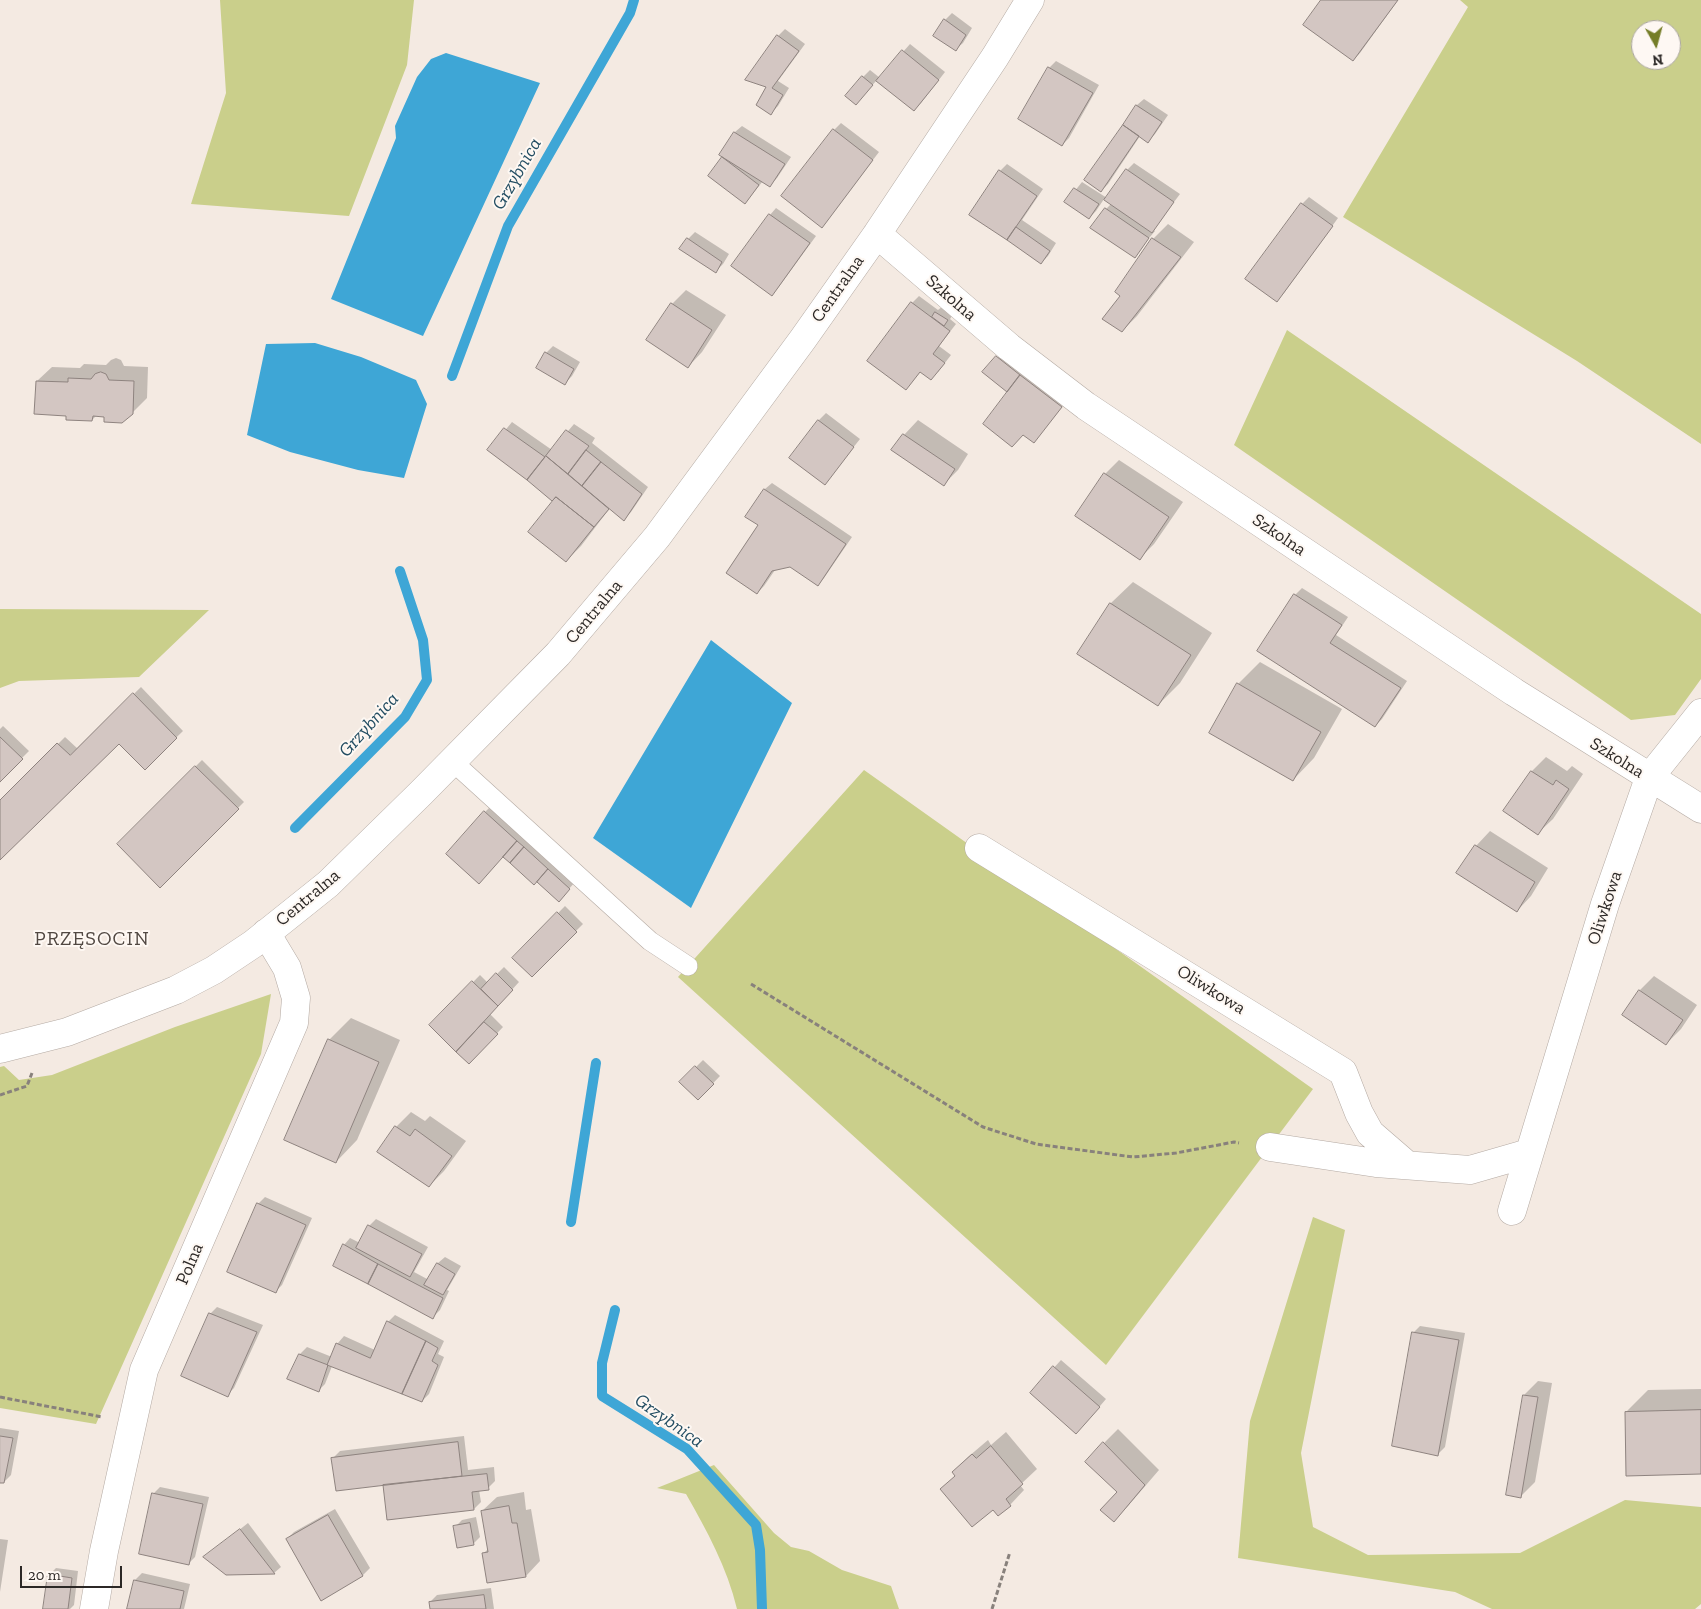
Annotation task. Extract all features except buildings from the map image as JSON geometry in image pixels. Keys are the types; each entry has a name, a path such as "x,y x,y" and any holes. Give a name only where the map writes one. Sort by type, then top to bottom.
{"street":[{"name":"Centralna","path":"0,1049 67,1032 176,990 214,970 266,933 328,884 558,654 657,537 803,339 877,234 995,57 1030,0"},
{"name":"Szkolna","path":"877,234 1009,347 1086,406 1514,692 1701,809"},
{"name":"Oliwkowa","path":"1512,1211 1605,904 1650,778 1701,713"},
{"name":"Oliwkowa","path":"979,848 1343,1072 1359,1113 1370,1133 1407,1165"},
{"name":"Polna","path":"94,1609 104,1551 144,1370 294,1023 296,998 287,968 266,933"},
{"path":"1270,1147 1376,1163 1470,1170 1530,1153"}],"lane":[{"path":"452,761 650,941 688,966"}],"path":[{"path":"751,984 983,1127 1036,1144 1134,1156 1176,1153 1234,1142 1270,1147"},
{"path":"0,1396 132,1423"},
{"path":"992,1609 1010,1552"}],"green space":[{"path":"220,0 414,0 407,65 349,216 191,204 226,93"},
{"path":"1460,0 1701,0 1701,444 1577,361 1343,217 1468,7"},
{"path":"1287,330 1701,614 1701,679 1675,715 1631,720 1234,445"},
{"path":"0,609 209,610 139,677 19,681 0,688"},
{"path":"864,770 1313,1089 1106,1365 678,977"},
{"path":"271,994 261,1054 96,1424 0,1408 0,1067 4,1066 19,1080 52,1075 175,1027"},
{"path":"1313,1217 1345,1230 1301,1453 1313,1527 1368,1555 1520,1553 1625,1500 1701,1507 1701,1604 1695,1609 1492,1609 1455,1592 1238,1558 1250,1421"},
{"path":"714,1465 774,1533 791,1547 809,1551 842,1570 891,1586 899,1609 737,1609 722,1564 686,1494 657,1488"}],"water":[{"path":"446,53 540,83 423,336 331,299 396,138 395,126 417,77 431,59"},
{"path":"315,343 361,357 416,380 427,404 404,478 358,470 290,452 247,435 266,344"},
{"path":"711,640 792,703 691,908 593,838"}],"waterway":[{"name":"Grzybnica","path":"452,376 508,226 630,13 634,0"},
{"name":"Grzybnica","path":"295,828 405,717 427,680 423,640 400,571"},
{"name":"Grzybnica","path":"571,1222 596,1063"},
{"name":"Grzybnica","path":"615,1310 602,1363 602,1396 687,1449 756,1525 760,1550 762,1609"}],"district":[{"name":"PRZĘSOCIN","path":"92,939"}]}
